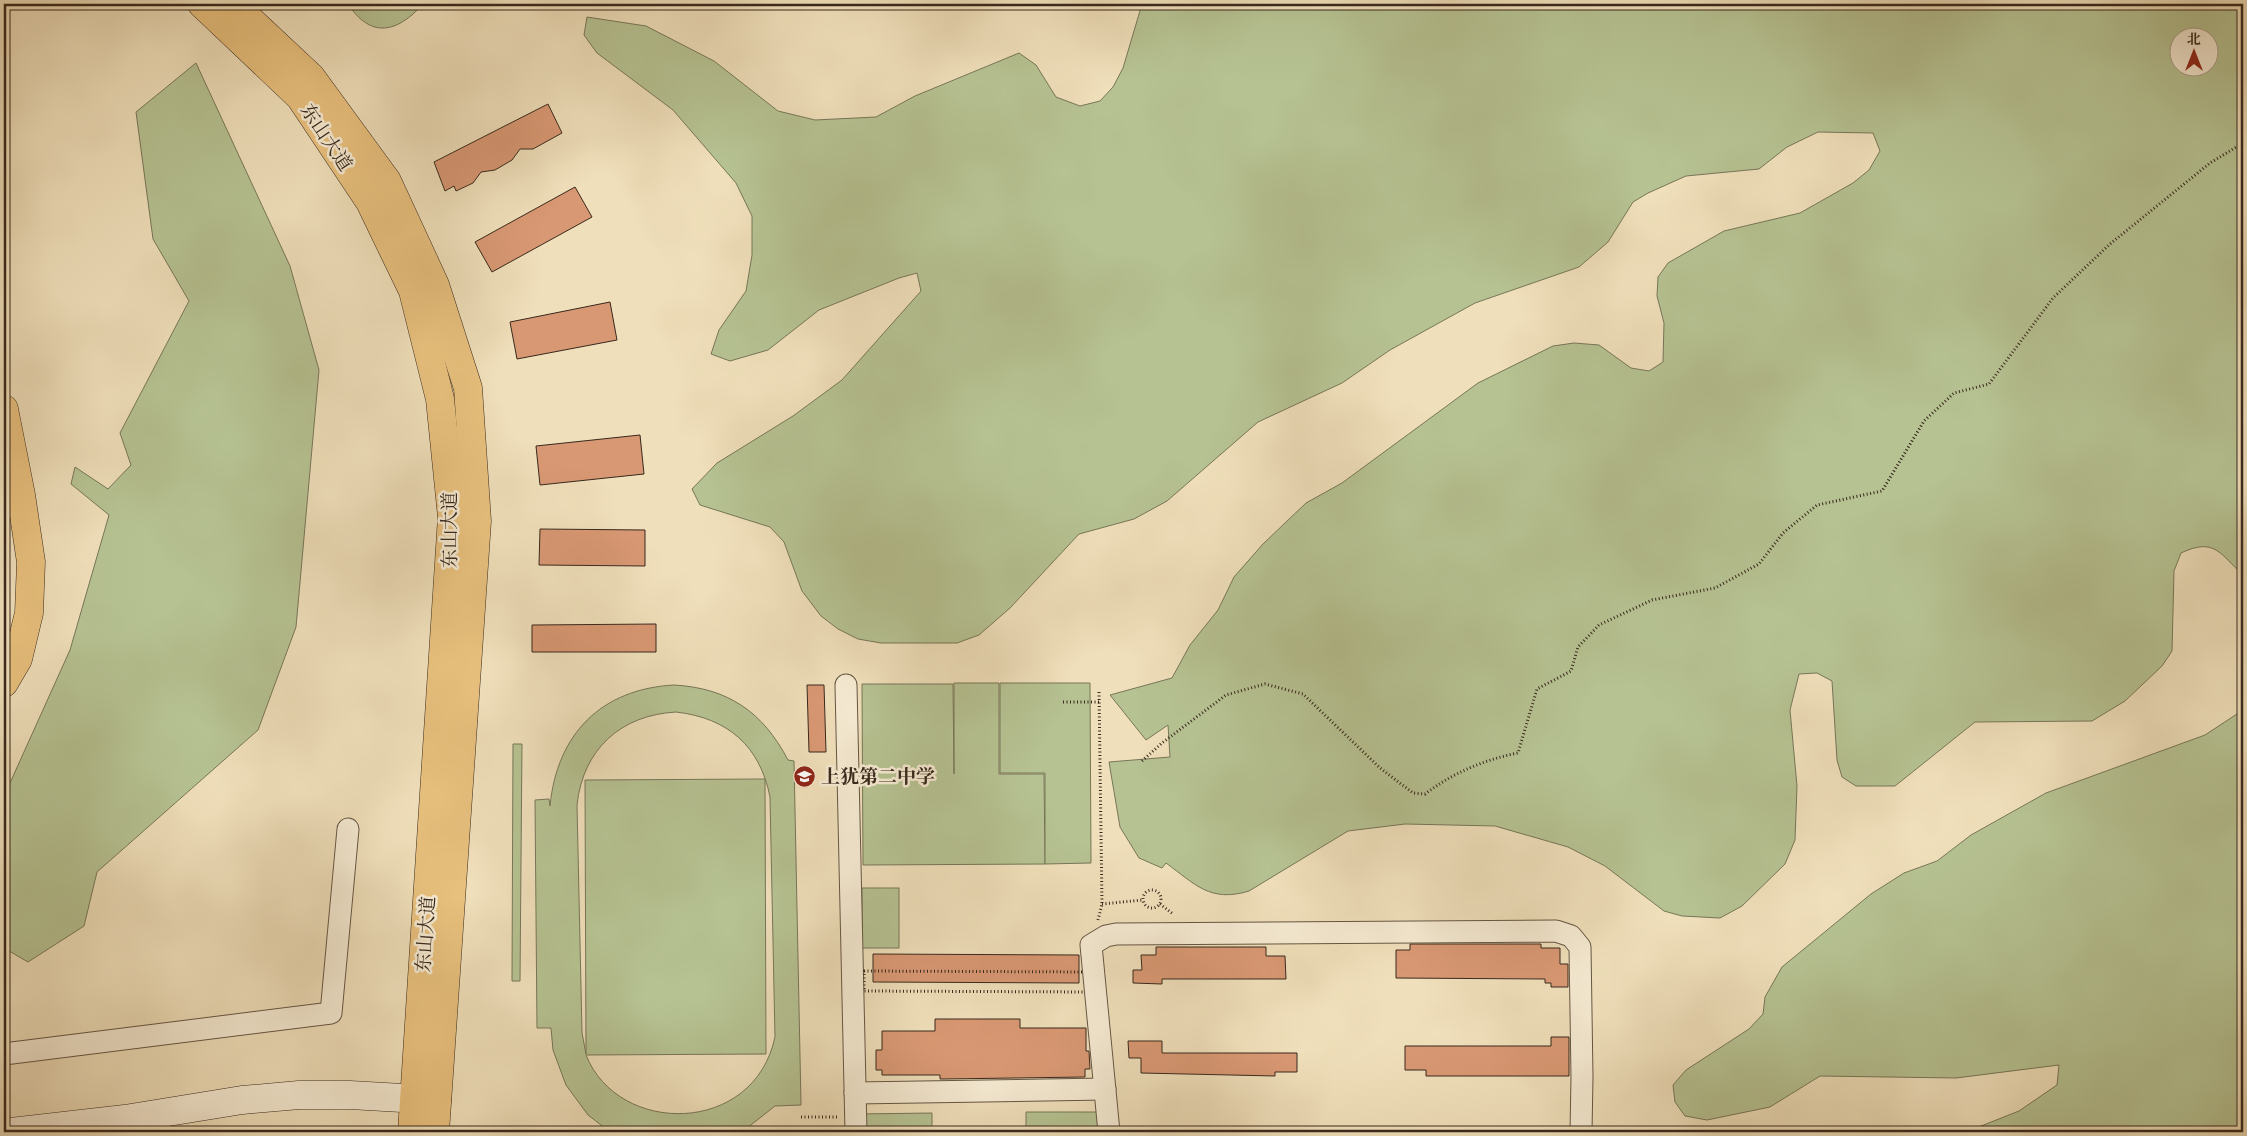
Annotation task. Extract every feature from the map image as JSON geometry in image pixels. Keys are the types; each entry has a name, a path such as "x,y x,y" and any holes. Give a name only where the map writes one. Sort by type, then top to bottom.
{"main road":[{"name":"东山大道","path":"202,4 300,97 370,202 413,291 440,399 452,517 426,1100 435,1132"},
{"name":"东山大道","path":"233,4 311,77 387,181 435,285 468,388 477,521 426,1100 412,1132"},
{"path":"4,409 21,495 31,562 29,613 18,659 4,683"}],"street":[{"path":"846,685 855,1093 850,1125"},
{"path":"4,1054 330,1013 348,829"},
{"path":"1109,1132 1091,945 1106,936 1116,934 1556,931 1571,936 1580,947 1581,1132"},
{"path":"855,1093 1105,1089"},
{"path":"11,1132 125,1118 242,1100 299,1095 350,1095 426,1100"}],"path":[{"path":"1142,761 1162,743 1226,695 1265,684 1303,694 1380,768 1414,793 1424,794 1447,777 1494,758 1518,753 1537,689 1571,671 1578,647 1598,625 1652,600 1716,588 1759,564 1783,533 1818,505 1882,491 1924,421 1954,393 1989,384 2053,298 2110,244 2210,163 2243,143"},
{"path":"1091,945 1102,904 1099,692"},
{"path":"1062,702 1099,702"},
{"path":"1160,904 1151,908 1145,905 1143,900 1146,891 1155,890 1161,896 1160,904 1167,912 1176,916"},
{"path":"1102,904 1143,900"},
{"path":"864,971 1091,972 1091,992 864,991 864,971"},
{"path":"801,1117 850,1125"},
{"path":"954,1132 954,1130 1008,1132"}],"green space":[{"path":"348,4 423,4 404,21 384,28 366,23"},
{"path":"1142,4 2243,4 2243,575 2216,550 2209,547 2192,548 2181,553 2174,571 2172,651 2162,666 2125,701 2092,721 1975,722 1895,786 1856,786 1842,777 1837,760 1832,681 1817,673 1799,674 1790,710 1797,786 1795,840 1785,864 1742,906 1720,918 1682,916 1664,911 1605,866 1568,847 1495,826 1405,824 1348,831 1249,891 1224,895 1213,893 1195,884 1166,863 1162,868 1139,858 1120,827 1109,762 1170,757 1168,725 1146,740 1110,695 1172,678 1190,645 1218,610 1234,577 1263,544 1306,503 1342,483 1478,383 1553,346 1574,343 1599,345 1631,368 1649,371 1663,362 1664,323 1657,296 1658,277 1668,263 1724,231 1800,213 1853,183 1869,170 1880,151 1873,133 1818,132 1787,147 1759,169 1686,176 1648,193 1633,202 1608,242 1579,267 1475,303 1390,350 1342,383 1258,422 1167,501 1134,519 1079,534 1010,608 979,635 957,643 881,643 858,639 838,629 821,616 802,591 784,542 770,527 700,505 692,489 717,463 793,416 842,380 921,291 917,273 899,278 819,310 768,350 730,361 711,354 719,330 746,291 752,255 752,216 736,183 673,110 597,53 584,35 587,17 646,26 714,61 778,111 815,120 876,117 915,96 1019,53 1036,65 1056,97 1080,106 1100,101 1113,87 1123,68"},
{"path":"196,63 290,266 319,370 296,627 258,730 97,872 84,926 28,962 4,948 4,789 10,783 70,650 109,515 71,484 75,467 108,489 131,465 120,433 189,301 153,239 136,112"},
{"path":"954,683 999,683 999,774 1044,774 1045,864 863,865 862,684 953,684 954,774"},
{"path":"1000,683 1090,683 1091,863 1045,864 1045,773 1000,773"},
{"path":"674,685 711,691 727,697 755,716 767,728 788,760 794,761 801,1105 775,1106 742,1132 610,1132 588,1115 566,1085 553,1050 551,1028 537,1028 535,800 549,799 550,806 554,780 562,757 573,737 587,720 605,706 625,695 648,688","holes":["676,712 695,715 726,728 750,749 765,779 585,780 586,1054 582,1033 577,805 587,767 596,752 608,739 622,728 638,720","765,779 770,797 775,1037 762,1070 741,1093 714,1108 685,1114 654,1111 626,1100 602,1082 586,1055 766,1054"]},
{"path":"2243,710 2243,1132 1966,1132 2019,1111 2057,1085 2059,1065 1956,1078 1820,1076 1770,1107 1707,1120 1685,1116 1675,1102 1673,1085 1686,1070 1749,1029 1763,1014 1765,997 1782,967 1871,894 1904,873 1937,861 1971,835 2046,793 2205,735"},
{"path":"513,744 522,744 520,981 512,981"},
{"path":"862,888 899,888 899,948 862,948"},
{"path":"1026,1112 1099,1112 1100,1132 1026,1132"},
{"path":"932,1113 932,1132 858,1132 858,1114"}],"building":[{"path":"548,104 562,133 533,149 520,149 512,160 495,170 481,172 473,183 456,191 454,186 445,191 434,162"},
{"path":"575,187 592,217 492,272 475,242"},
{"path":"610,302 617,340 517,359 510,322"},
{"path":"640,435 644,474 540,485 536,446"},
{"path":"540,529 645,530 645,566 539,565"},
{"path":"656,624 656,652 532,652 532,625"},
{"path":"807,685 824,685 826,752 809,752"},
{"path":"1410,944 1541,944 1541,948 1560,948 1560,964 1568,964 1568,987 1551,987 1551,983 1545,983 1545,979 1396,978 1396,950 1410,950"},
{"path":"1156,947 1266,947 1266,956 1285,956 1286,979 1162,979 1162,984 1133,983 1133,970 1142,970 1141,955 1156,955"},
{"path":"873,954 1079,955 1079,983 873,982"},
{"path":"935,1019 1020,1019 1020,1028 1086,1028 1086,1051 1089,1051 1090,1069 1085,1069 1085,1077 944,1079 940,1079 940,1075 882,1075 882,1070 876,1070 876,1050 882,1050 882,1031 935,1031"},
{"path":"1551,1037 1569,1037 1569,1076 1426,1076 1426,1070 1405,1070 1405,1046 1551,1046"},
{"path":"1128,1041 1162,1041 1162,1053 1297,1053 1297,1072 1275,1072 1275,1076 1141,1073 1141,1058 1129,1058"}],"place":[{"name":"上犹第二中学","path":"805,776"}]}
